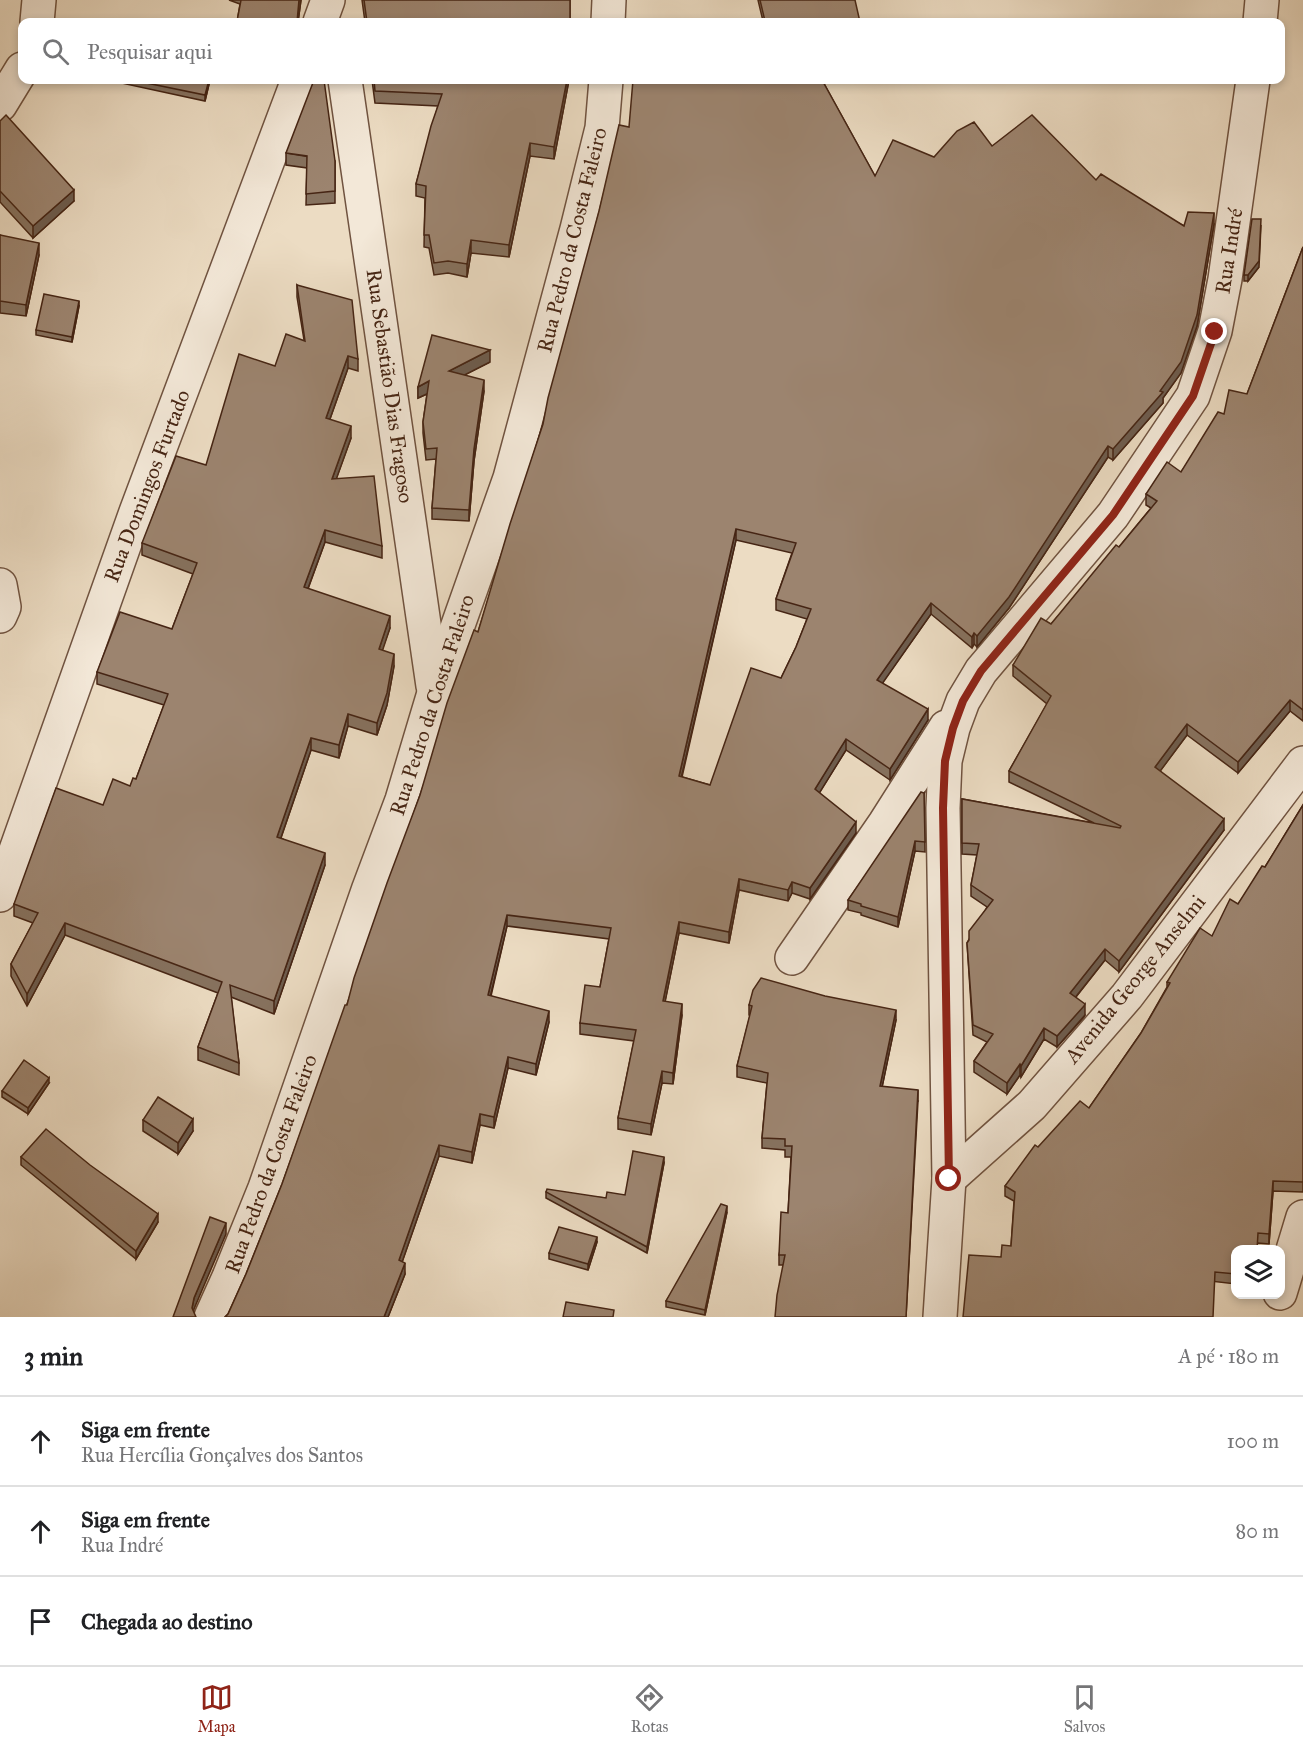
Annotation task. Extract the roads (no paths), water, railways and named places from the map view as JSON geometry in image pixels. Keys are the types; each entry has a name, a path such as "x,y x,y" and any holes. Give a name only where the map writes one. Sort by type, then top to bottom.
{"street":[{"path":"37,18 39,0"},
{"path":"321,18 328,0"},
{"path":"334,0 336,18"},
{"path":"608,18 609,0"},
{"path":"1260,18 1262,0"},
{"path":"0,105 18,76"},
{"name":"Rua Domingos Furtado","path":"0,895 136,513 297,84"},
{"name":"Rua Sebastião Dias Fragoso","path":"346,84 434,693"},
{"name":"Rua Pedro da Costa Faleiro","path":"211,1317 265,1188 369,888 402,800 434,693 510,478 602,128 606,84"},
{"name":"Rua Indré","path":"963,701 981,671 1113,515 1193,396 1215,332 1240,184 1252,84"},
{"path":"0,585 4,607 0,616"},
{"path":"792,958 885,823 963,701"},
{"path":"940,1317 949,1179 943,808 945,761 953,728 963,701"},
{"name":"Avenida George Anselmi","path":"949,1179 1032,1105 1127,996 1303,763"},
{"path":"1285,1277 1303,1217"},
{"path":"1275,1317 1279,1299"}]}
